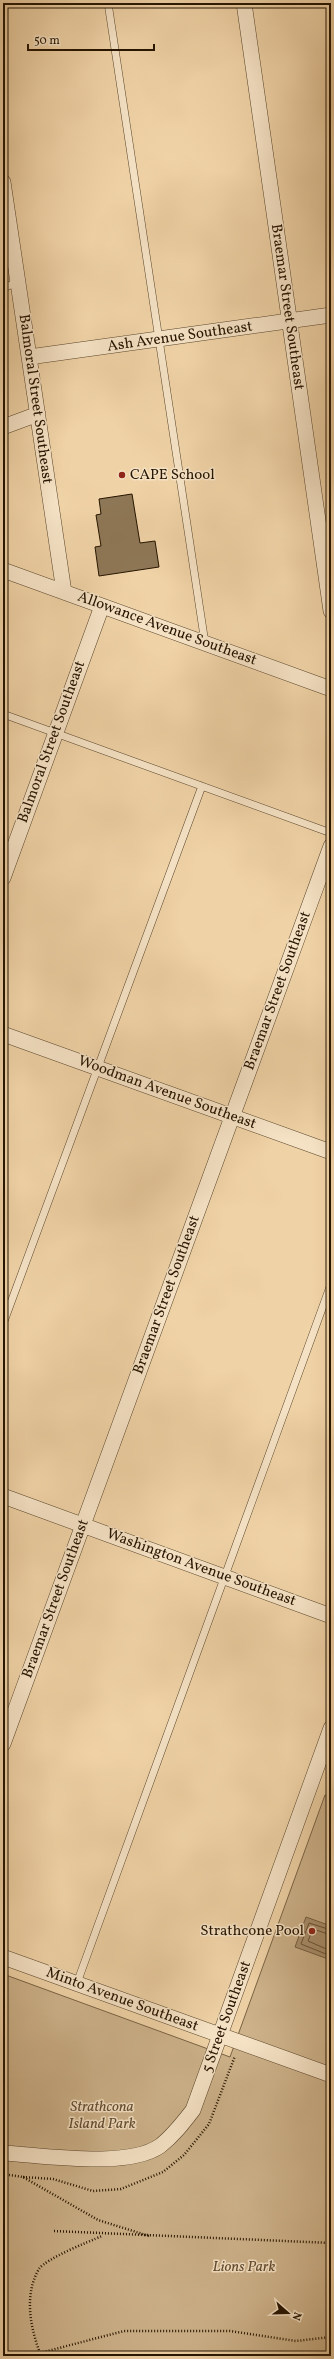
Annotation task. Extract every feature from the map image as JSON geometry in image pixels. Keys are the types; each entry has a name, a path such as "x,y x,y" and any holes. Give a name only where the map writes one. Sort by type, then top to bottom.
{"street":[{"name":"Braemar Street Southeast","path":"244,3 331,611"},
{"name":"Balmoral Street Southeast","path":"3,182 64,592"},
{"name":"Ash Avenue Southeast","path":"29,357 159,341 331,315"},
{"path":"3,427 38,414"},
{"name":"Allowance Avenue Southeast","path":"3,570 331,689"},
{"name":"Balmoral Street Southeast","path":"3,878 102,606"},
{"name":"Braemar Street Southeast","path":"3,1744 331,846"},
{"name":"Woodman Avenue Southeast","path":"3,1034 331,1152"},
{"name":"Washington Avenue Southeast","path":"3,1496 331,1616"},
{"name":"5 Street Southeast","path":"3,2153 108,2159 139,2156 159,2146 178,2130 193,2110 331,1728"},
{"name":"Minto Avenue Southeast","path":"3,1957 331,2075"}],"lane":[{"path":"108,3 205,643"},
{"path":"3,288 18,282"},
{"path":"3,714 331,833"},
{"path":"3,1324 202,786"},
{"path":"77,1983 331,1284"}],"path":[{"path":"3,2174 23,2177 98,2220 154,2237"},
{"path":"54,2231 103,2235 331,2243"},
{"path":"40,2353 35,2339 29,2296 40,2268 65,2252 103,2235"},
{"path":"35,2356 40,2353 124,2332 230,2331 296,2341 331,2337"}],"green space":[{"path":"325,1795 331,1798 331,2356 3,2356 3,1974 230,2057"}],"water":[{"path":"306,1917 331,1926 331,1960 295,1947"}],"building":[{"path":"132,494 140,543 155,541 159,567 99,576 95,547 101,546 96,515 101,514 99,499"}],"place":[{"name":"CAPE School","path":"122,475"},
{"name":"Strathcone Pool","path":"312,1931"}],"park label":[{"name":"Strathcona Island Park","path":"102,2116"},
{"name":"Lions Park","path":"244,2267"}]}
